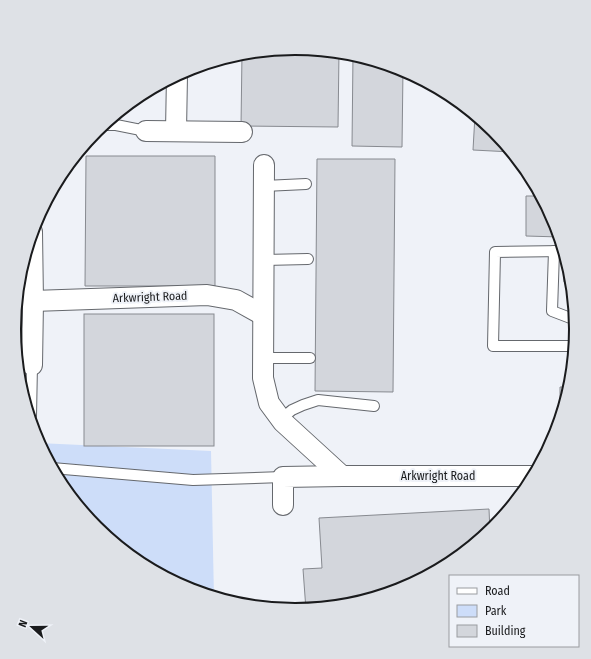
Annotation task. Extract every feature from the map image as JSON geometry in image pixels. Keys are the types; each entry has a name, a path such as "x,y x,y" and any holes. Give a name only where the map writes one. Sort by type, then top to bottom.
{"street":[{"path":"176,131 177,82"},
{"path":"146,131 242,132"},
{"path":"264,165 263,378 269,403 281,419 342,476"},
{"path":"32,252 32,365"},
{"name":"Arkwright Road","path":"33,301 207,295 236,300 263,315"},
{"name":"Arkwright Road","path":"283,477 528,476"},
{"path":"283,477 283,505"}],"lane":[{"path":"113,125 146,131"},
{"path":"264,186 306,184"},
{"path":"554,251 552,311 569,318"},
{"path":"559,251 495,252 493,346 569,346"},
{"path":"264,260 308,259"},
{"path":"263,358 310,358"},
{"path":"31,404 32,365"},
{"path":"281,419 292,410 303,404 318,400 374,406"},
{"path":"59,469 193,480 283,477"}],"green space":[{"path":"46,443 211,451 214,591 190,583 158,567 128,547 101,524 67,482"}],"building":[{"path":"296,55 339,58 338,127 241,126 242,60 260,57"},
{"path":"353,61 367,64 403,77 402,147 352,146"},
{"path":"475,122 490,135 504,152 473,150"},
{"path":"86,156 215,156 215,286 85,286"},
{"path":"317,159 395,159 393,392 315,391"},
{"path":"526,196 535,196 542,208 554,237 526,236"},
{"path":"563,268 566,282 564,282"},
{"path":"84,314 214,314 214,446 84,446"},
{"path":"560,387 564,387 561,401 560,404"},
{"path":"489,509 490,524 448,558 417,576 401,583 367,595 349,599 306,603 303,569 322,568 319,518"}]}
